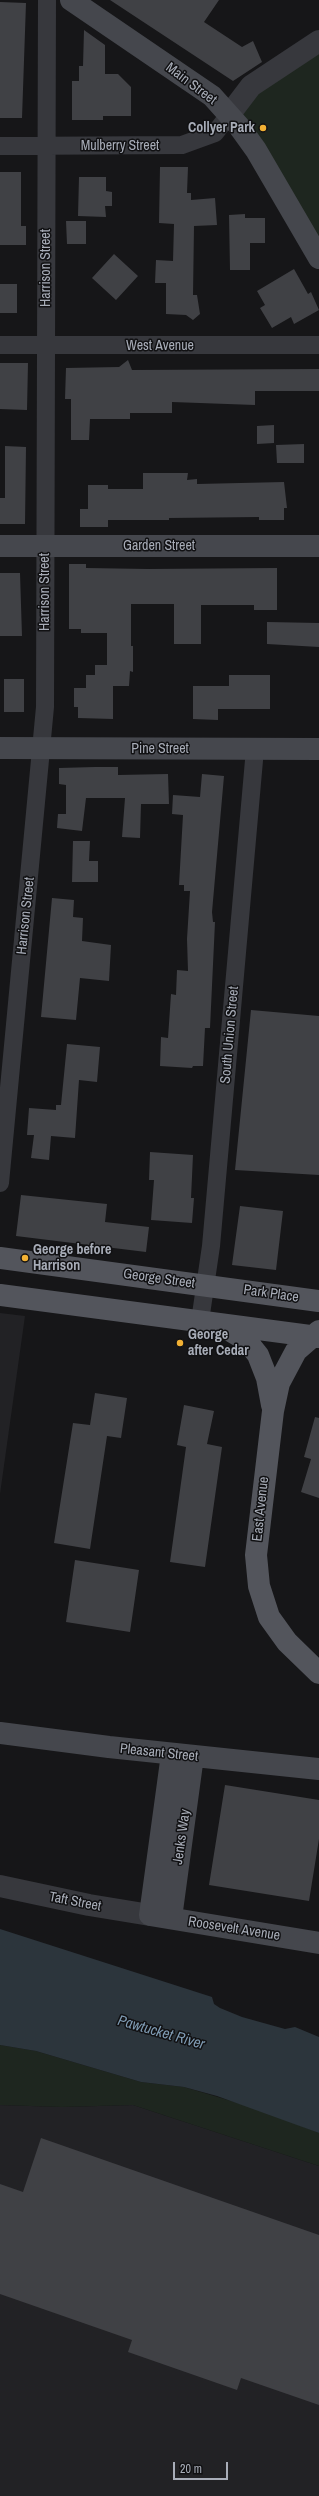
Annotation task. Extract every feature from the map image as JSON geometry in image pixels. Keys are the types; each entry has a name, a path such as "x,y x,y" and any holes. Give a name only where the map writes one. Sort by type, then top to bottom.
{"main road":[{"name":"Main Street","path":"71,0 212,96 256,150 319,258"},
{"name":"Garden Street","path":"0,546 319,546"},
{"name":"Pine Street","path":"0,748 319,749"},
{"name":"George Street","path":"0,1258 215,1287"},
{"name":"Park Place","path":"215,1287 319,1301"},
{"path":"0,1295 317,1335"},
{"path":"208,1322 238,1334 258,1355 267,1378 273,1411"},
{"name":"East Avenue","path":"317,1335 296,1351 284,1373 273,1411 257,1537 259,1586 267,1612 276,1629 319,1673"},
{"name":"Pleasant Street","path":"0,1733 319,1770"},
{"name":"Jenks Way","path":"160,1917 183,1755"},
{"name":"Roosevelt Avenue","path":"160,1917 319,1943"}],"street":[{"name":"Harrison Street","path":"0,1183 45,707 47,0"},
{"path":"229,115 251,86 319,40"},
{"name":"Mulberry Street","path":"0,146 46,147 182,145 215,133 229,115"},
{"name":"West Avenue","path":"0,346 319,345"},
{"name":"South Union Street","path":"208,1322 215,1287 255,749"},
{"name":"Taft Street","path":"0,1886 89,1905 160,1917"}],"shaded area":[{"path":"319,37 319,241 229,120"},
{"path":"0,1313 25,1316 0,1494"},
{"path":"0,2045 36,2051 141,2082 184,2087 258,2109 319,2133 319,2166 133,2105 62,2107 0,2105"},
{"path":"0,2105 62,2107 133,2105 319,2166 319,2496 0,2496"}],"water":[{"name":"Pawtucket River","path":"0,1929 212,1997 214,2004 220,2008 242,2017 285,2029 295,2027 319,2037 319,2133 217,2096 184,2087 141,2082 36,2051 0,2045"}],"building":[{"path":"110,0 219,0 204,22 242,47 253,41 262,62 233,81"},
{"path":"0,2 26,3 22,118 0,118"},
{"path":"84,30 105,45 105,74 118,74 131,87 131,116 103,116 103,120 72,120 72,81 79,81 79,66 83,66"},
{"path":"160,167 188,167 187,193 191,193 191,200 215,198 217,225 194,226 193,295 197,295 200,314 193,320 186,315 166,314 166,283 155,283 156,260 173,261 174,224 159,223"},
{"path":"0,172 21,172 21,226 26,226 26,245 0,245"},
{"path":"79,177 106,177 106,191 112,192 112,206 105,206 106,217 78,216"},
{"path":"245,214 245,218 265,218 265,243 250,243 250,270 230,270 229,215"},
{"path":"66,221 86,221 86,244 67,244"},
{"path":"114,254 138,276 116,300 92,278"},
{"path":"294,269 308,294 311,292 319,310 294,324 291,317 272,328 260,308 265,305 257,291"},
{"path":"0,284 17,284 17,313 0,313"},
{"path":"128,360 132,370 319,369 319,391 255,391 255,405 172,402 172,413 130,413 130,419 90,419 89,440 71,440 71,399 65,399 66,368 119,367"},
{"path":"0,363 28,363 27,410 0,409"},
{"path":"274,425 274,443 257,444 257,426"},
{"path":"304,444 304,463 277,463 276,445"},
{"path":"5,446 26,447 25,524 0,524 0,498 5,498"},
{"path":"143,473 188,473 187,480 197,479 197,484 284,482 287,508 284,508 284,520 259,520 259,517 169,518 169,520 108,520 108,527 80,527 80,509 88,509 88,485 108,485 108,489 143,489"},
{"path":"69,564 86,564 86,568 277,568 277,610 254,610 254,605 201,605 201,644 174,644 174,604 131,604 131,646 133,646 133,672 130,671 129,686 113,686 113,719 78,718 78,707 74,707 74,688 86,688 86,675 95,675 95,665 107,665 107,633 81,633 81,629 69,629"},
{"path":"0,573 20,573 22,636 0,636"},
{"path":"267,622 319,623 319,647 267,644"},
{"path":"229,675 270,675 270,709 218,709 218,720 193,719 193,686 229,686"},
{"path":"4,679 24,679 24,712 4,712"},
{"path":"118,767 118,775 168,774 169,804 141,804 140,838 122,837 125,798 86,798 82,831 57,828 58,814 66,814 66,785 59,784 59,768"},
{"path":"202,774 224,776 212,912 213,922 215,922 210,1028 205,1028 203,1066 193,1066 192,1068 160,1066 161,1037 168,1038 171,994 176,995 177,970 188,971 187,939 190,891 184,891 184,885 179,885 183,815 172,814 173,795 200,797"},
{"path":"73,841 90,841 89,861 98,861 98,882 72,882"},
{"path":"52,898 74,900 73,917 83,918 82,941 111,945 109,981 80,978 76,1020 41,1017"},
{"path":"251,1010 319,1016 319,1175 235,1170"},
{"path":"67,1044 100,1047 97,1082 79,1080 75,1138 51,1136 49,1160 31,1158 34,1135 27,1135 29,1108 56,1110 56,1105 61,1105"},
{"path":"150,1152 193,1155 191,1198 194,1198 192,1223 151,1220 154,1180 149,1180"},
{"path":"21,1195 107,1204 105,1222 149,1227 146,1252 16,1236"},
{"path":"240,1206 283,1211 276,1270 232,1265"},
{"path":"95,1393 127,1398 121,1438 107,1436 90,1549 54,1543 73,1423 90,1425"},
{"path":"184,1405 214,1411 207,1444 222,1447 205,1567 170,1562 186,1447 177,1445"},
{"path":"315,1417 319,1418 319,1498 301,1492 311,1459 304,1457"},
{"path":"75,1560 139,1570 130,1632 66,1622"},
{"path":"225,1785 319,1800 319,1839 309,1901 209,1885"},
{"path":"41,2138 319,2235 319,2405 241,2378 237,2390 128,2352 132,2340 0,2294 0,2184 23,2192"}],"place":[{"name":"Collyer Park","path":"263,128"},
{"name":"George before Harrison","path":"25,1258"},
{"name":"George after Cedar","path":"180,1343"}]}
